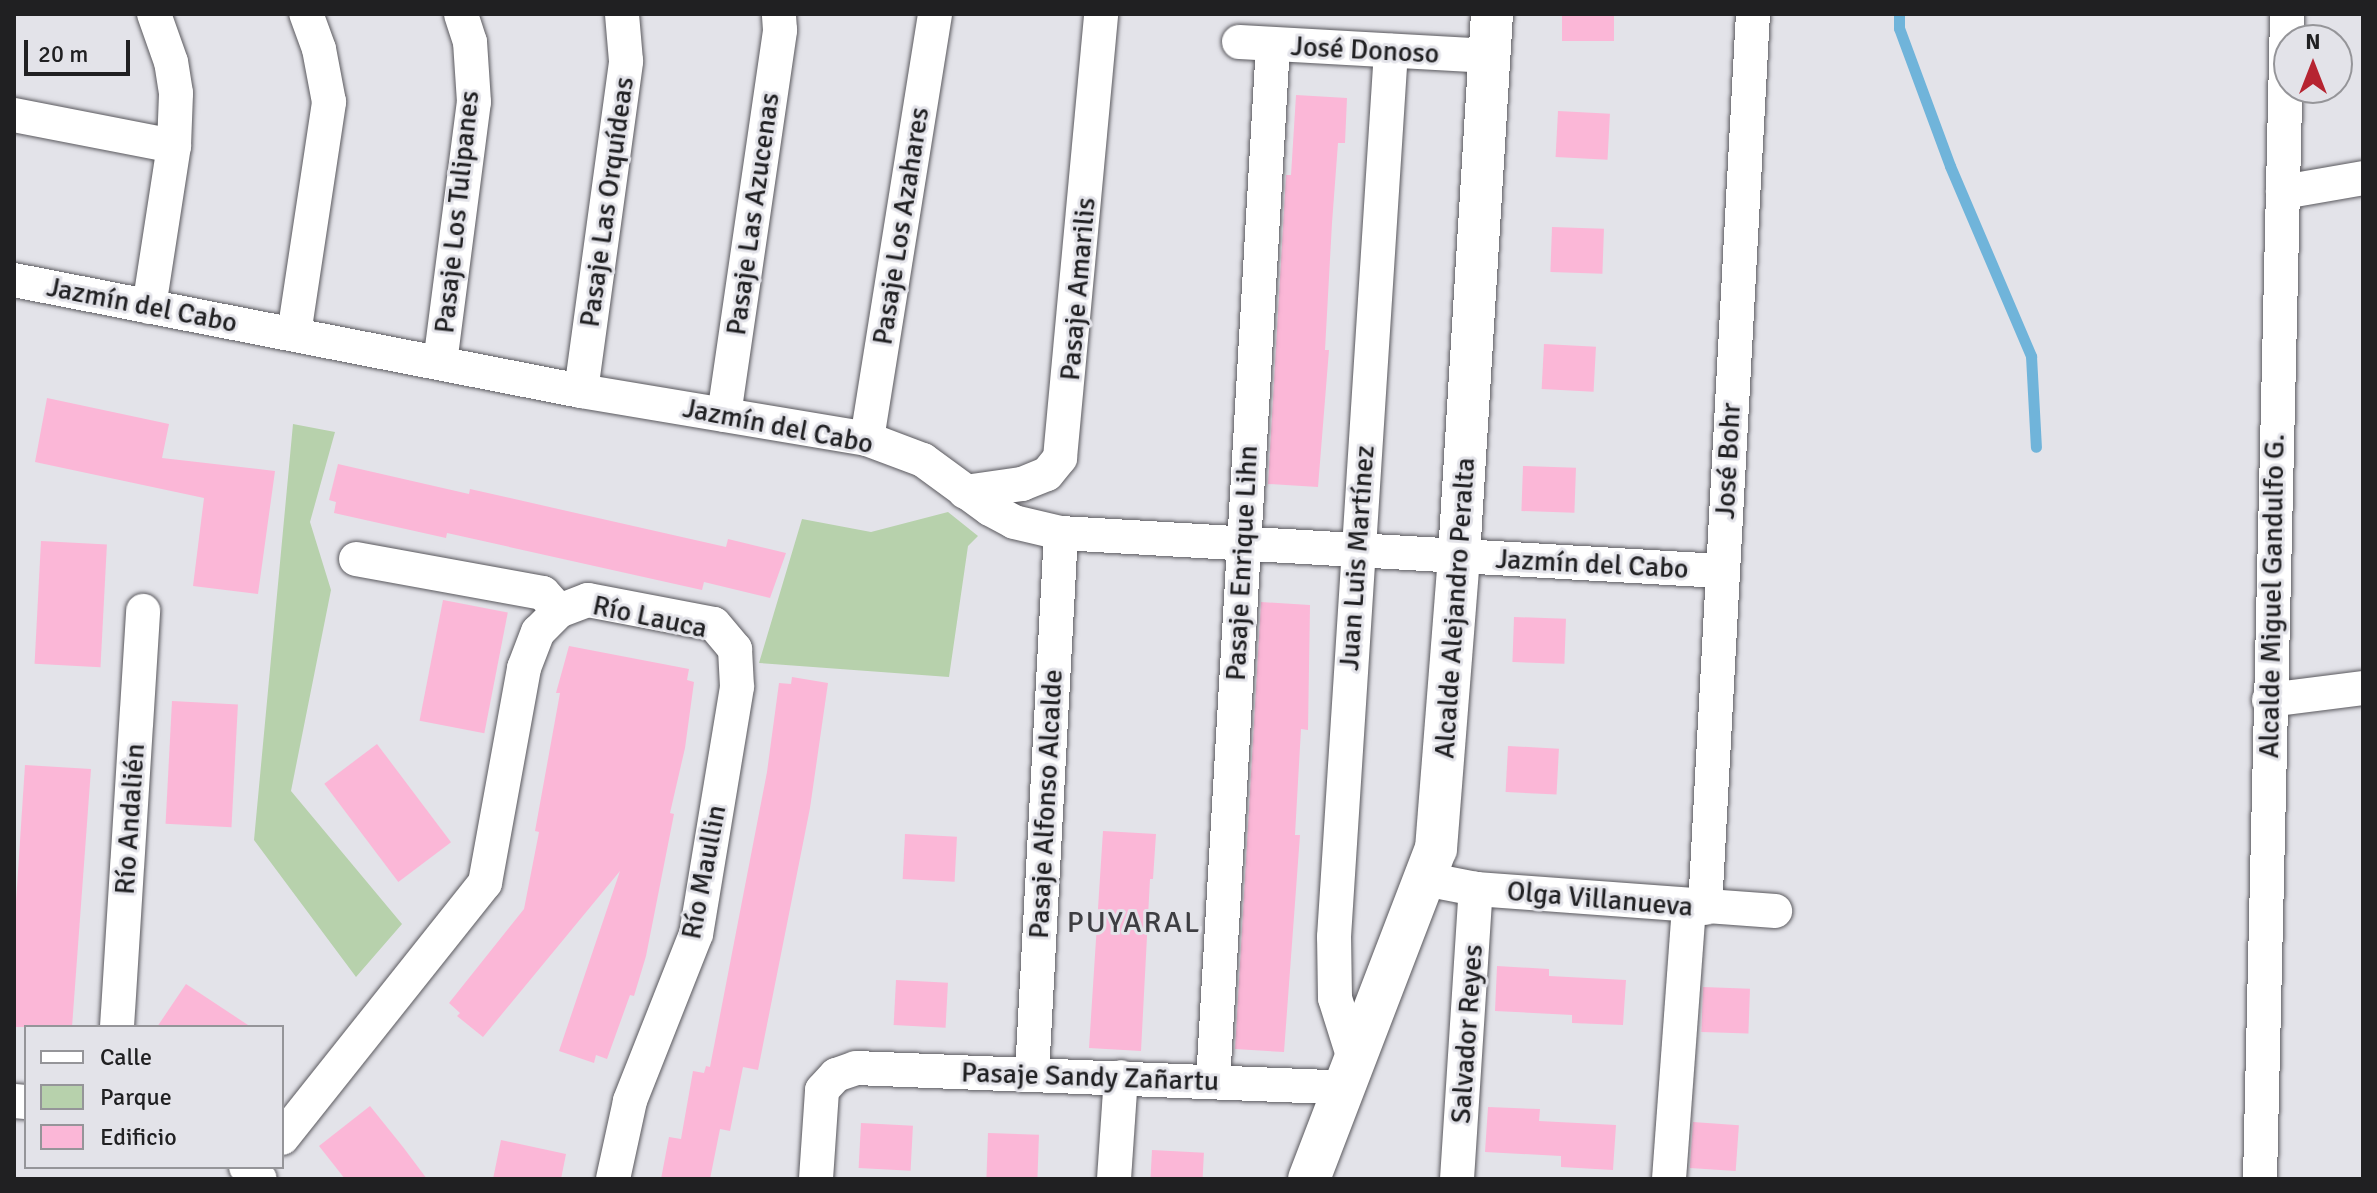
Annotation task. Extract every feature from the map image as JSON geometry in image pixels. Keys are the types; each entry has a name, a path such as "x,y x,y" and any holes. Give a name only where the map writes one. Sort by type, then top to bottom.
{"street":[{"path":"149,307 174,146 176,93 171,62 154,14"},
{"path":"294,334 329,102 319,49 306,14"},
{"name":"Pasaje Los Tulipanes","path":"440,363 474,102 470,42 461,14"},
{"name":"Pasaje Las Orquídeas","path":"581,391 626,61 622,14"},
{"name":"Pasaje Las Azucenas","path":"724,415 780,30 779,14"},
{"name":"Pasaje Los Azahares","path":"867,439 935,14"},
{"name":"Pasaje Amarilis","path":"965,492 1022,484 1047,474 1060,458 1101,14"},
{"name":"Alcalde Alejandro Peralta","path":"1309,1179 1436,849 1459,556 1492,14"},
{"name":"José Bohr","path":"1669,1179 1697,907 1721,571 1753,14"},
{"name":"Alcalde Miguel Gandulfo G.","path":"2260,1179 2287,14"},
{"name":"José Donoso","path":"1239,42 1491,56"},
{"name":"Pasaje Enrique Lihn","path":"1213,1082 1273,45"},
{"name":"Juan Luis Martínez","path":"1350,1075 1335,998 1334,937 1391,51"},
{"path":"14,115 174,146"},
{"path":"2283,192 2363,178"},
{"name":"Jazmín del Cabo","path":"14,280 581,391 867,439 923,460 965,492 1014,522 1061,533 1721,571"},
{"name":"Pasaje Alfonso Alcalde","path":"1032,1074 1061,533"},
{"path":"284,1135 485,883 524,668 538,632 559,611 543,593 356,559"},
{"name":"Río Lauca","path":"559,611 588,600 714,624 735,649"},
{"name":"Río Andalién","path":"117,1025 143,611"},
{"name":"Río Maullin","path":"613,1179 630,1101 696,934 737,687 735,649"},
{"path":"2269,700 2363,688"},
{"name":"Olga Villanueva","path":"1425,879 1476,889 1775,911"},
{"name":"Salvador Reyes","path":"1457,1179 1476,889"},
{"name":"Pasaje Sandy Zañartu","path":"816,1179 822,1090 836,1075 856,1068 1213,1082 1350,1075"},
{"path":"1114,1179 1121,1077"}],"green space":[{"path":"293,424 335,432 310,522 331,590 291,791 402,924 356,977 254,840"},
{"path":"948,512 978,536 968,546 949,677 759,663 802,519 871,532"}],"building":[{"path":"1562,14 1614,14 1614,41 1562,41"},
{"path":"1296,95 1347,98 1345,143 1338,143 1332,223 1325,350 1329,350 1318,487 1268,484 1286,175 1291,175"},
{"path":"1558,111 1610,114 1608,160 1556,157"},
{"path":"1552,227 1604,229 1602,274 1550,272"},
{"path":"1544,344 1596,347 1594,392 1542,389"},
{"path":"47,398 169,424 162,458 275,471 258,594 193,586 204,498 35,462"},
{"path":"338,464 469,494 470,489 726,547 728,539 786,553 770,598 704,582 702,590 447,533 446,538 334,513 336,502 329,500"},
{"path":"1523,466 1576,468 1574,513 1521,511"},
{"path":"41,541 107,544 100,667 35,664"},
{"path":"443,600 508,613 484,733 420,721"},
{"path":"1261,602 1310,605 1308,730 1301,729 1295,835 1300,835 1284,1052 1235,1049"},
{"path":"1514,617 1566,619 1564,664 1512,662"},
{"path":"569,646 689,669 687,680 694,682 685,748 670,813 674,814 646,956 634,996 630,995 607,1059 596,1055 594,1063 559,1051 620,871 483,1037 457,1016 460,1013 449,1003 524,909 560,693 556,693"},
{"path":"792,677 828,683 810,808 758,1070 743,1067 730,1131 720,1129 710,1179 661,1179 669,1137 681,1139 693,1071 704,1073 706,1066 710,1067 767,772 779,683 791,684"},
{"path":"172,701 238,704 231,827 166,824"},
{"path":"377,744 451,842 398,882 324,784"},
{"path":"1508,746 1559,749 1557,795 1506,792"},
{"path":"25,765 91,769 72,1025 14,1027 14,932"},
{"path":"1103,831 1156,834 1153,879 1150,879 1141,1051 1089,1048"},
{"path":"905,834 957,837 955,882 903,879"},
{"path":"1497,966 1549,969 1549,976 1626,980 1623,1025 1572,1023 1572,1015 1495,1011"},
{"path":"896,980 948,983 946,1028 894,1025"},
{"path":"186,984 248,1025 158,1025"},
{"path":"1703,987 1750,989 1748,1034 1701,1032"},
{"path":"370,1106 427,1179 345,1179 319,1146"},
{"path":"1488,1107 1540,1109 1539,1121 1616,1125 1613,1170 1561,1167 1561,1156 1485,1152"},
{"path":"1693,1122 1739,1125 1736,1171 1690,1168"},
{"path":"861,1123 913,1126 911,1171 859,1168"},
{"path":"988,1133 1039,1135 1037,1179 986,1178"},
{"path":"501,1140 566,1154 561,1179 493,1179"},
{"path":"1152,1150 1204,1153 1203,1179 1150,1179"}],"waterway":[{"path":"1899,14 1899,28 1950,166 2031,356 2036,447"}],"district":[{"name":"PUYARAL","path":"1134,923"}]}
